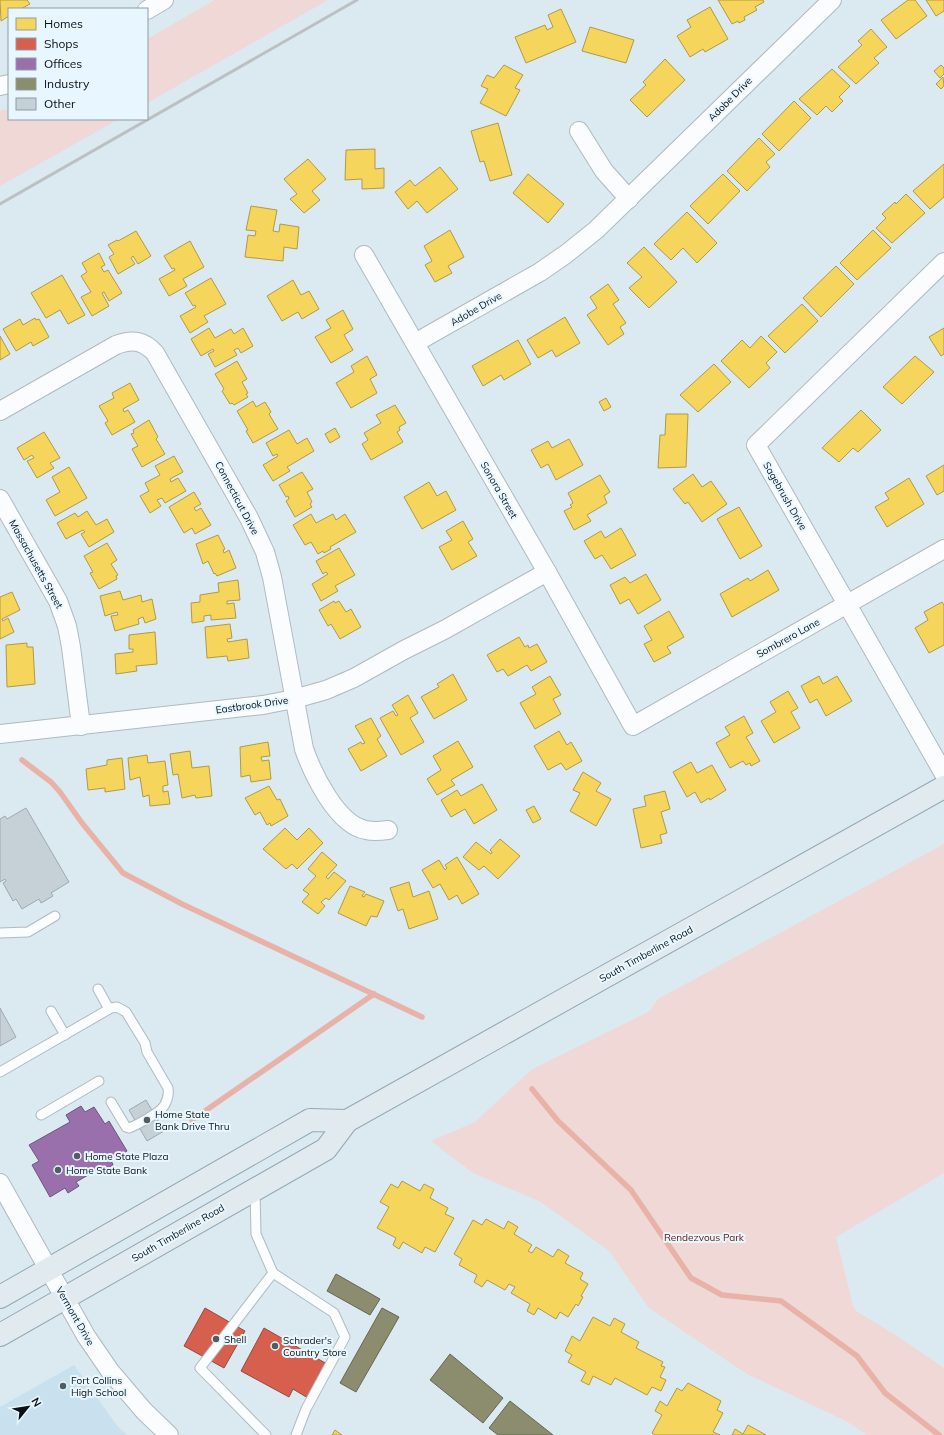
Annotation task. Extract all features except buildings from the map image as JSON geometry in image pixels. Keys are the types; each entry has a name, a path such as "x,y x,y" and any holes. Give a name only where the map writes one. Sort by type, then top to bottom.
{"main road":[{"name":"South Timberline Road","path":"0,1336 326,1149 347,1121 944,787"},
{"path":"0,1297 310,1120 347,1121"}],"street":[{"path":"148,9 164,0"},
{"name":"Adobe Drive","path":"415,343 540,272 596,230 832,0"},
{"path":"579,131 604,171 629,199"},
{"name":"Sonora Street","path":"364,255 547,572 633,726"},
{"name":"Sagebrush Drive","path":"944,262 756,445 944,774"},
{"name":"Connecticut Drive","path":"0,411 116,345 127,341 138,341 149,347 154,353 249,518 265,552 272,577 304,749 312,769 325,794 353,825 365,830 378,832 388,830"},
{"name":"Massachusetts Street","path":"0,499 58,601 67,626 81,726"},
{"name":"Sombrero Lane","path":"633,726 944,549"},
{"name":"Eastbrook Drive","path":"0,734 263,705 294,699 326,690 354,678 444,630 547,572"},
{"name":"Vermont Drive","path":"2,1191 49,1268 86,1336 110,1371 144,1411 169,1435"}],"lane":[{"path":"0,933 28,932 55,916"},
{"path":"98,989 109,1009"},
{"path":"0,1072 109,1009 117,1007 126,1012 145,1043 147,1052 168,1088 168,1092 164,1106 129,1128 126,1127 111,1102"},
{"path":"51,1011 65,1035"},
{"path":"41,1115 98,1081"},
{"path":"255,1189 256,1234 273,1273 334,1313 345,1337 306,1409 296,1435"},
{"path":"266,1435 200,1368 273,1273"}],"shaded area":[{"name":"Fort Collins High School","path":"74,1365 118,1427 127,1435 0,1435 0,1407"}],"green space":[{"path":"215,0 328,0 148,102 148,38"},
{"path":"8,109 8,120 117,120 0,186 0,111"},
{"name":"Rendezvous Park","path":"944,844 944,1173 836,1237 853,1306 856,1311 897,1336 944,1368 944,1435 867,1435 846,1421 747,1374 649,1308 609,1251 541,1202 473,1173 431,1141 475,1122 531,1070 650,1011 658,999"}],"waterway":[{"path":"22,760 51,782 60,792 82,823 123,873 182,904 422,1017"},
{"path":"192,1120 374,994"},
{"path":"532,1089 558,1121 631,1190 691,1278 722,1295 781,1301 857,1356 885,1393 939,1435"}],"railway":[{"path":"148,119 357,0"},
{"path":"0,204 147,120"}],"place":[{"name":"Home State Bank Drive Thru","path":"147,1120"},
{"name":"Home State Plaza","path":"77,1156"},
{"name":"Home State Bank","path":"58,1170"},
{"name":"Shell","path":"216,1339"},
{"name":"Schrader's Country Store","path":"275,1346"},
{"name":"Fort Collins High School","path":"63,1386"}]}
